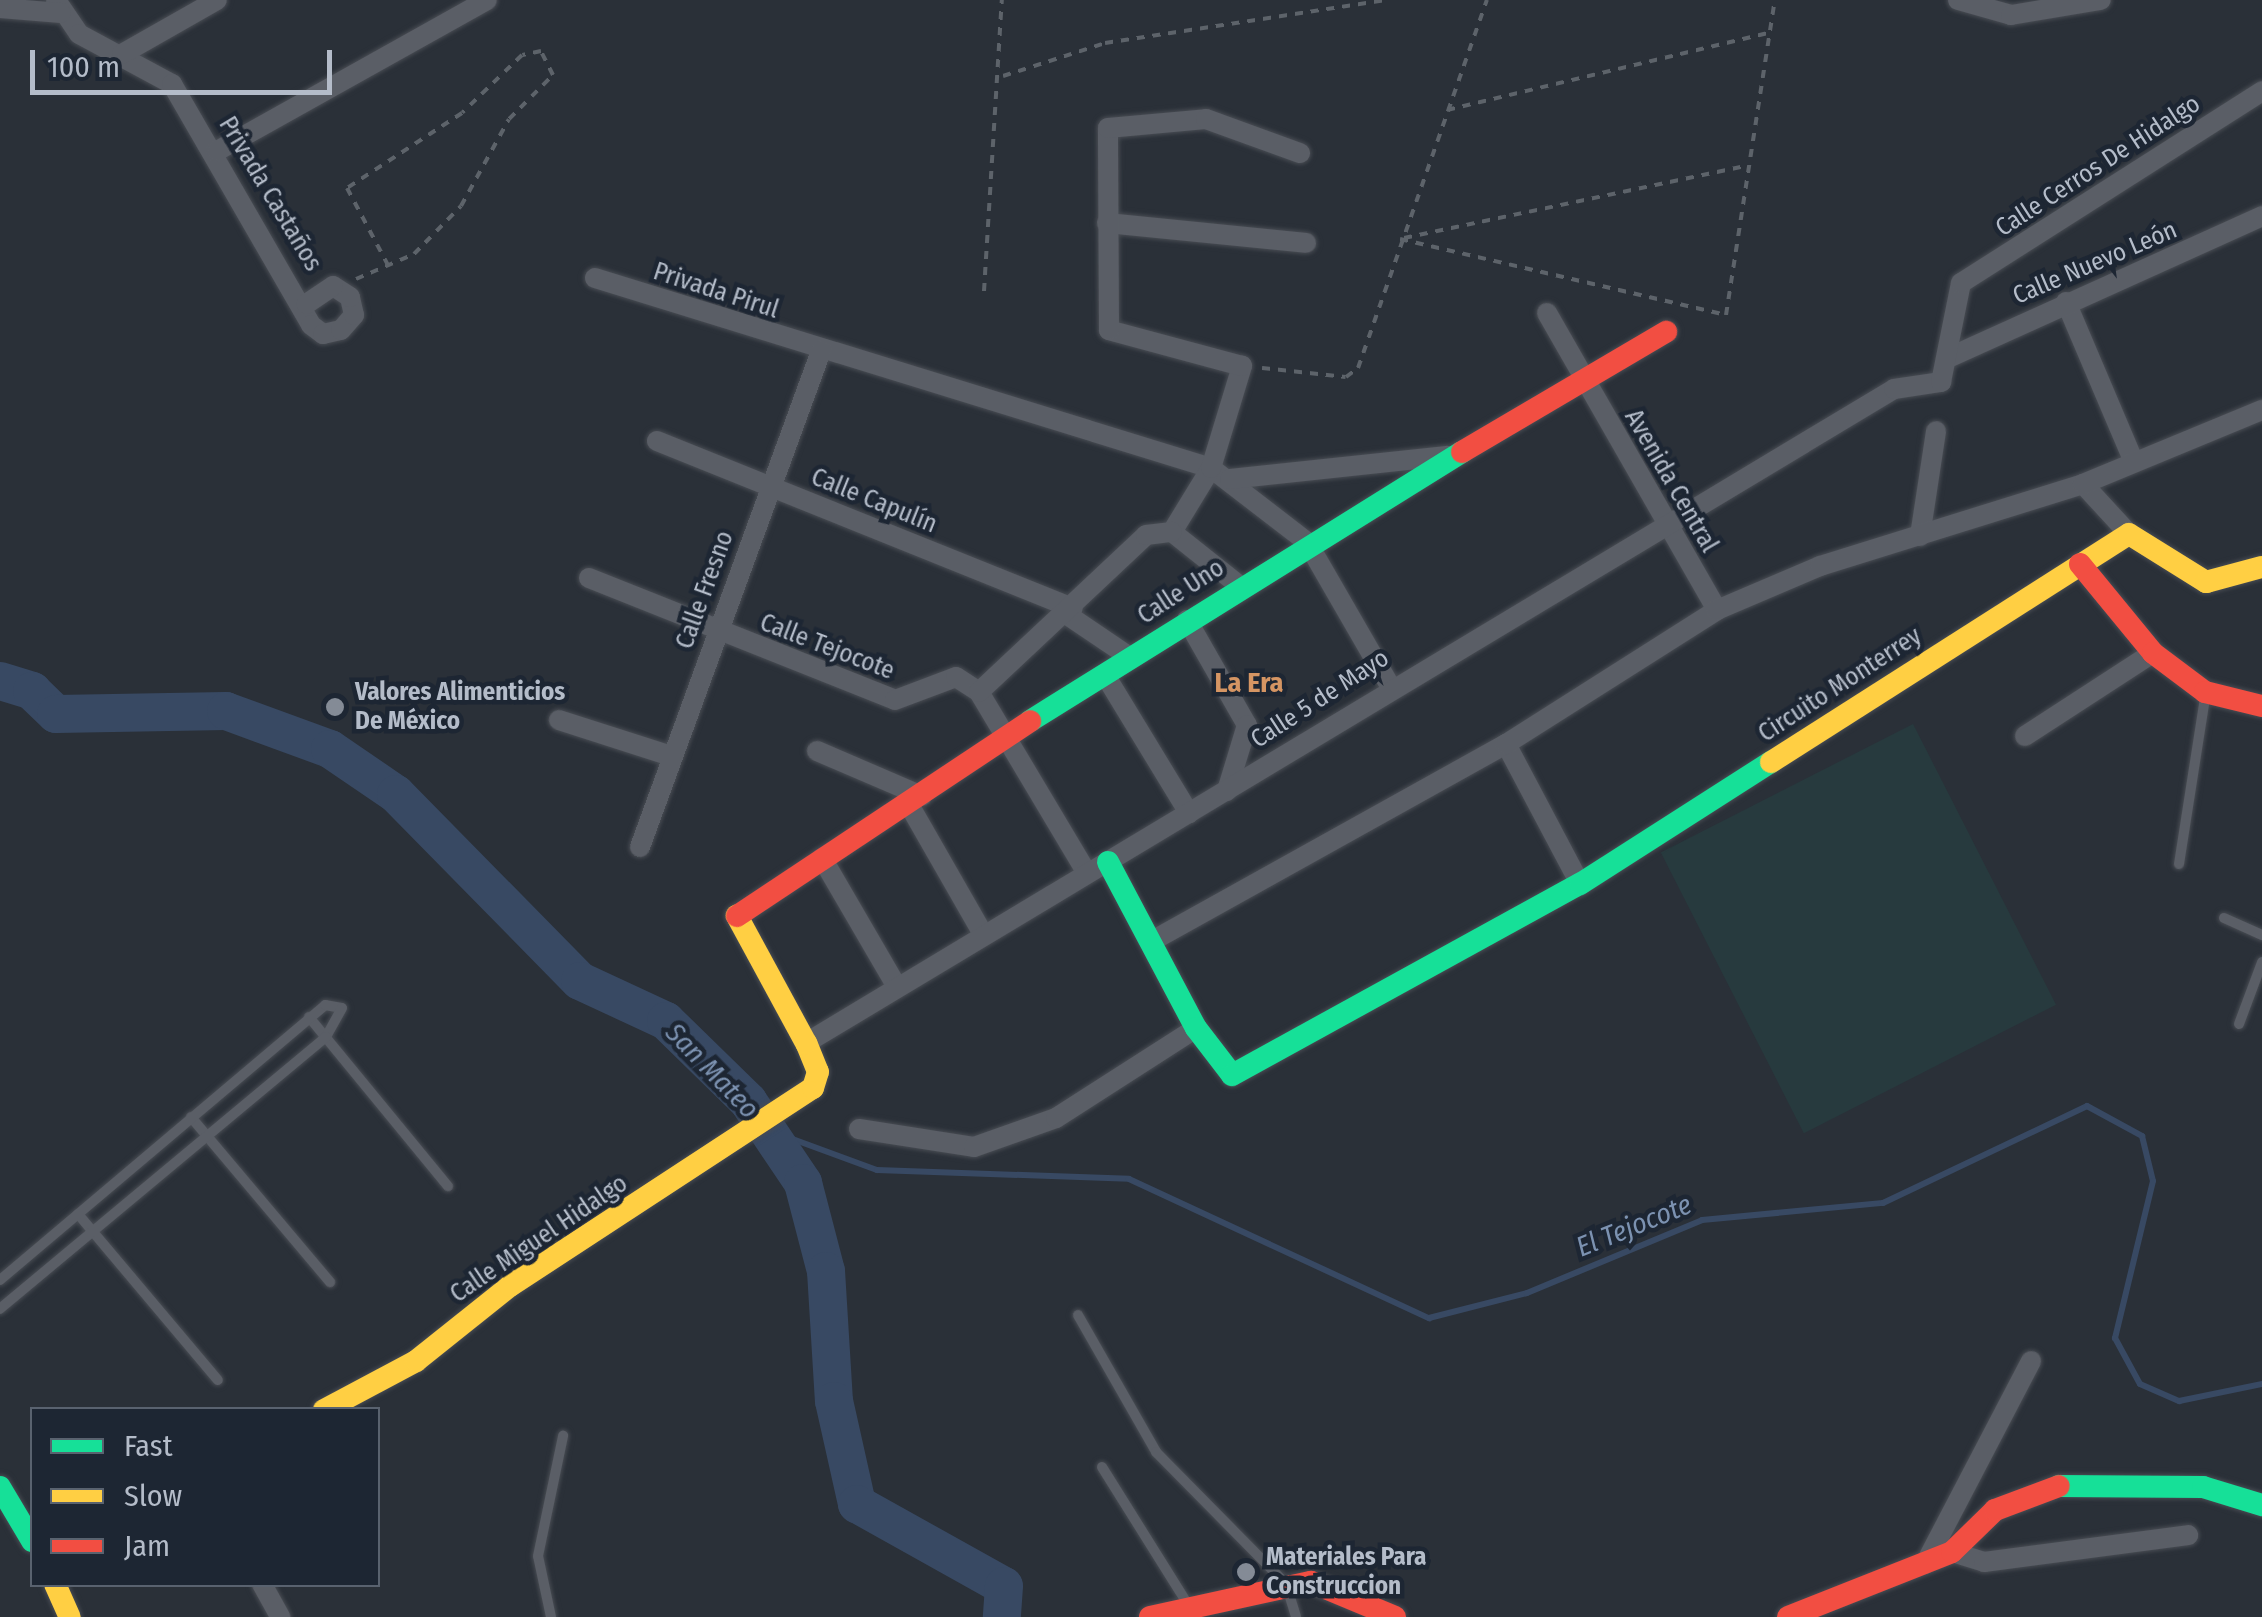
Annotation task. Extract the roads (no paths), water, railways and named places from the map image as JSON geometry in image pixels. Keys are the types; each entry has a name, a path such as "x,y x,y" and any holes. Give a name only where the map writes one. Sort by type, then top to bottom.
{"street":[{"path":"122,54 216,0"},
{"path":"217,151 487,0"},
{"path":"1958,0 2012,15 2101,0"},
{"path":"0,8 59,6"},
{"name":"Privada Castaños","path":"59,6 79,34 172,84 217,151 323,334 342,330 354,315 341,291 333,286 306,304"},
{"name":"Calle Cerros De Hidalgo","path":"1947,368 1961,283 2262,91"},
{"path":"1087,873 979,692 1146,536 1172,532 1221,474 1242,366 1109,330 1108,128 1206,118 1300,153"},
{"name":"Calle Nuevo León","path":"1947,368 2066,302 2262,216"},
{"path":"1107,223 1306,243"},
{"name":"Privada Pirul","path":"595,278 821,351"},
{"path":"2066,302 2134,462"},
{"name":"Avenida Central","path":"1547,312 1717,610"},
{"name":"Calle Uno","path":"806,1043 734,910 915,799 1307,542 1582,377 1666,332"},
{"path":"821,351 1221,474 1307,542 1390,686"},
{"name":"Calle Fresno","path":"640,848 821,351"},
{"name":"Calle 5 de Mayo","path":"806,1043 982,932 1227,792 1390,686 1894,389 1947,368"},
{"path":"1152,941 1506,744 1717,610 1920,536 2083,484 2262,410"},
{"path":"1920,536 1936,431"},
{"name":"Calle Capulín","path":"658,441 1069,611 1132,658"},
{"path":"1221,474 1451,456"},
{"path":"2083,484 2130,534 2206,582 2262,568"},
{"path":"1172,532 1240,586"},
{"name":"Circuito Monterrey","path":"1108,862 1196,1028 1232,1076 1580,884 2130,534"},
{"path":"2080,564 2153,653 2205,692 2262,706"},
{"path":"589,578 717,632"},
{"path":"1187,620 1247,725 1227,792"},
{"name":"Calle Tejocote","path":"717,632 895,700 950,676 979,692"},
{"path":"2026,736 2153,653"},
{"path":"1105,676 1189,814"},
{"path":"558,720 671,756"},
{"path":"1506,744 1580,884"},
{"path":"817,751 915,799 982,932"},
{"path":"822,858 898,986"},
{"path":"858,1129 974,1148 1056,1118 1196,1028"},
{"name":"Calle Miguel Hidalgo","path":"330,1407 416,1361 510,1286 784,1112 817,1084 806,1043"},
{"path":"1924,1566 2032,1362"},
{"path":"1788,1617 1952,1552 1995,1510 2086,1480 2203,1487 2262,1505"},
{"path":"0,1487 30,1539"},
{"path":"1952,1552 1984,1562 2188,1534"},
{"path":"1150,1617 1286,1584 1334,1586 1395,1617"},
{"path":"56,1587 70,1617"},
{"path":"264,1587 280,1617"}],"lane":[{"path":"2179,864 2205,692"},
{"path":"2224,918 2262,935"},
{"path":"2239,1024 2262,962"},
{"path":"0,1308 23,1290 94,1232 208,1138 326,1037 342,1008 335,1002 309,1017 5,1276 23,1290"},
{"path":"309,1017 448,1186"},
{"path":"191,1117 330,1282"},
{"path":"164,1140 182,1159"},
{"path":"78,1214 218,1380"},
{"path":"1078,1314 1156,1452 1286,1584 1296,1617"},
{"path":"552,1617 538,1556 563,1436"},
{"path":"1102,1468 1190,1608"}],"waterway":[{"name":"San Mateo","path":"0,681 32,691 56,714 226,711 330,749 396,794 580,981 666,1021 748,1101 803,1183 826,1271 834,1401 857,1504 1004,1586 1002,1617"},
{"name":"El Tejocote","path":"768,1130 877,1170 1129,1179 1429,1318 1527,1293 1702,1220 1883,1203 2087,1106 2142,1136 2153,1181 2115,1338 2140,1384 2179,1401 2262,1384"}],"place":[{"name":"Valores Alimenticios De México","path":"335,707"},
{"name":"Materiales Para Construccion","path":"1246,1572"}],"district":[{"name":"La Era","path":"1249,683"}]}
